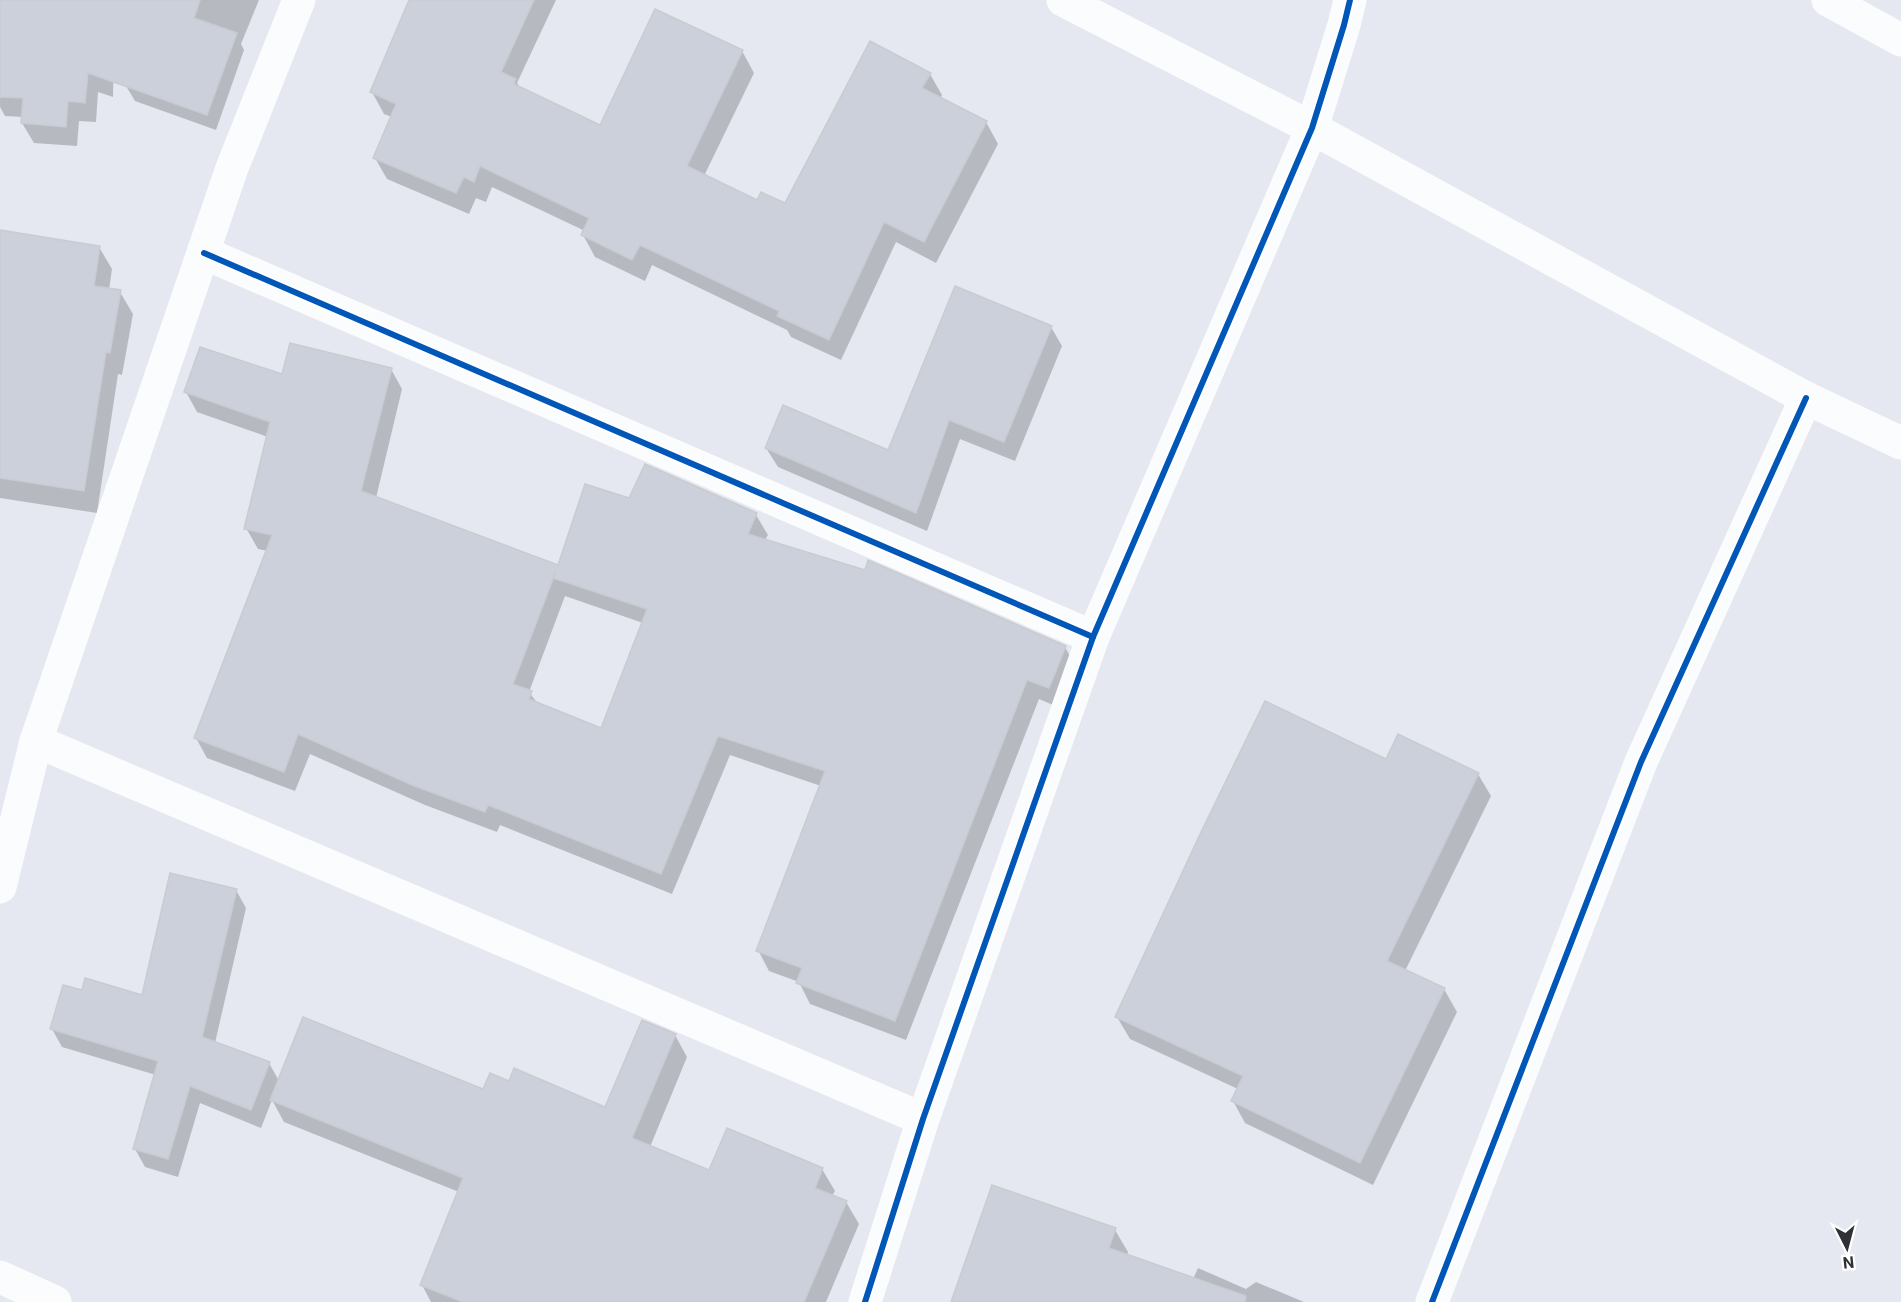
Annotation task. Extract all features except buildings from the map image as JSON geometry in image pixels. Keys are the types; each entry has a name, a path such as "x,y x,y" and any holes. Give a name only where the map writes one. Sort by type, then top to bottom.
{"street":[{"path":"0,887 36,741 232,168 299,0"},
{"path":"1063,0 1312,128 1806,398 1901,443"},
{"path":"866,1302 923,1119 1094,638 1312,128 1350,0"},
{"path":"1828,0 1901,40"},
{"path":"204,253 1094,638"},
{"path":"1432,1302 1641,762 1806,398"},
{"path":"36,741 923,1119"},
{"path":"0,1277 55,1302"}],"cycle path":[{"path":"865,1302 923,1119 1093,637 1312,128 1350,0"},
{"path":"204,253 1093,637"},
{"path":"1432,1302 1641,762 1806,398"}]}
